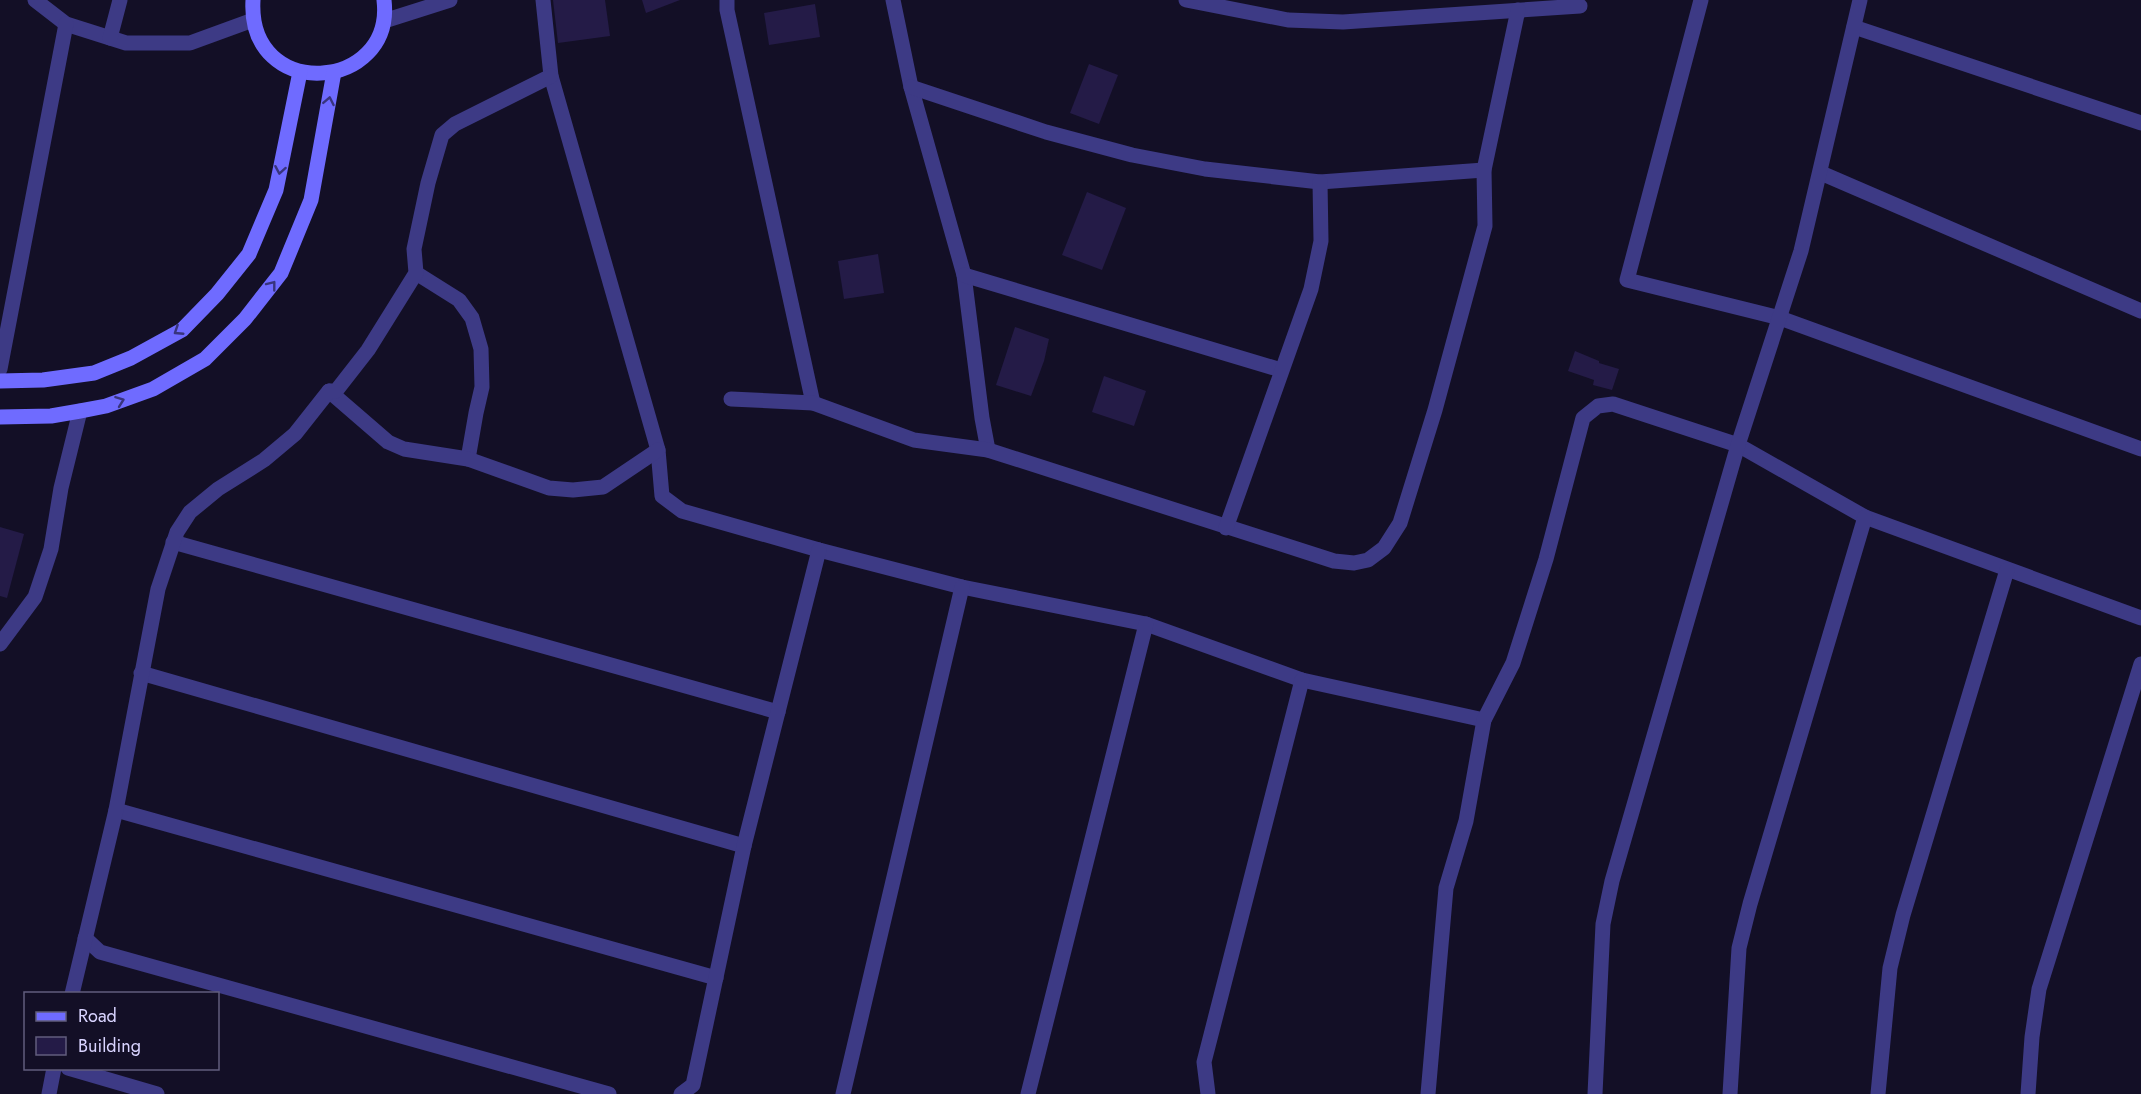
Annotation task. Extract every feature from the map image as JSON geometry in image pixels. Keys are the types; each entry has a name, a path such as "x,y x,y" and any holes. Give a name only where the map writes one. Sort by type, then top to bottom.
{"street":[{"path":"35,0 66,24 126,44 190,43 253,20"},
{"path":"110,38 120,0"},
{"path":"253,0 253,20 259,37 269,53 283,64 300,72 323,74 352,65 366,54 377,39 384,21 384,0"},
{"path":"384,21 450,0"},
{"path":"543,0 551,76 658,450 662,496 682,511 819,550 962,587 1146,624 1302,680 1484,720"},
{"path":"727,0 727,10 813,403"},
{"path":"893,0 911,87 964,275 988,450"},
{"path":"1186,0 1288,20 1343,22 1580,6"},
{"path":"1701,0 1627,280 1780,318 2141,448"},
{"path":"1595,1094 1603,924 1612,881 1738,445 1801,251 1860,0"},
{"path":"731,399 813,403 914,440 988,450 1334,561 1354,563 1368,560 1384,548 1400,523 1435,410 1485,226 1484,170 1518,10"},
{"path":"0,369 66,24"},
{"path":"1854,27 2141,123"},
{"path":"0,381 43,380 94,373 131,358 182,330 217,294 249,254 276,190 300,72"},
{"path":"0,417 51,417 106,406 153,389 205,359 245,319 281,273 311,200 334,72"},
{"path":"329,391 336,391 368,350 416,273 414,249 428,183 442,135 455,124 551,76"},
{"path":"911,87 1046,132 1132,155 1205,169 1320,182 1484,170"},
{"path":"1821,173 2141,311"},
{"path":"1226,528 1311,290 1321,241 1320,182"},
{"path":"416,273 459,300 472,318 481,349 482,387 468,459"},
{"path":"964,275 1281,370"},
{"path":"329,391 388,442 405,449 468,459 549,488 573,490 603,488 658,450"},
{"path":"72,992 116,810 158,589 173,542 190,512 218,489 264,460 295,434 329,391"},
{"path":"1428,1094 1446,888 1466,821 1484,720 1513,663 1546,559 1583,418 1598,406 1613,404 1738,445 1865,517 2141,618"},
{"path":"0,644 36,597 51,549 60,488 80,411"},
{"path":"1730,1094 1738,948 1865,517"},
{"path":"173,542 778,712"},
{"path":"681,1094 693,1085 744,846 819,550"},
{"path":"1878,1094 1890,968 1903,915 2007,570"},
{"path":"843,1094 962,587"},
{"path":"1028,1094 1146,624"},
{"path":"2028,1094 2032,1037 2039,989 2141,664"},
{"path":"141,673 744,846"},
{"path":"1208,1094 1204,1062 1302,680"},
{"path":"116,810 716,978"},
{"path":"85,938 100,952 609,1094"},
{"path":"49,1094 54,1070"},
{"path":"75,1070 157,1094"}],"building":[{"path":"553,0 605,0 610,36 558,43"},
{"path":"642,0 680,0 646,13"},
{"path":"815,4 820,37 769,45 764,13"},
{"path":"1089,64 1118,75 1099,124 1070,113"},
{"path":"1087,192 1126,208 1102,270 1062,255"},
{"path":"878,254 884,293 844,299 838,261"},
{"path":"1015,327 1049,339 1044,361 1031,396 996,385"},
{"path":"1575,351 1599,363 1619,369 1612,390 1593,385 1594,380 1568,371"},
{"path":"1104,376 1146,391 1134,426 1092,412"},
{"path":"0,527 24,534 7,598 0,596"}]}
